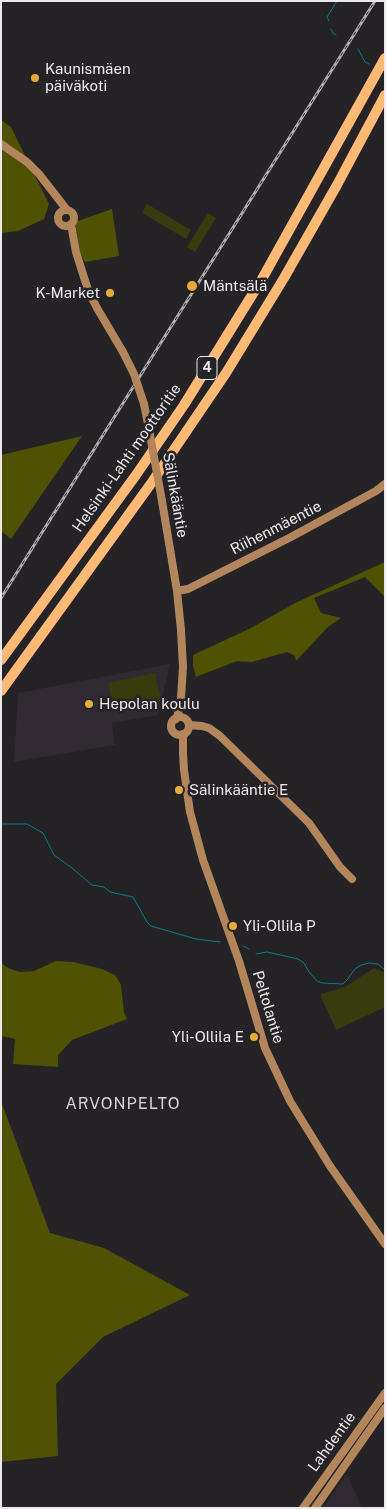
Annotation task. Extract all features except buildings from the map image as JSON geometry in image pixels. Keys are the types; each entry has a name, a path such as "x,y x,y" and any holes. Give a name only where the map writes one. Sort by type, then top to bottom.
{"highway":[{"name":"Helsinki-Lahti moottoritie","path":"1,660 136,475 184,405 262,279 385,58"},
{"name":"4","path":"1,691 150,485 226,373 284,278 385,96"}],"main road":[{"path":"1,144 27,162 53,192 64,211 73,215 74,220 68,225 60,224 58,221 58,217 64,211"},
{"name":"Sälinkääntie","path":"68,225 82,272 97,308 134,374 144,404 177,591 182,652 181,698 176,719"},
{"name":"Riihenmäentie","path":"177,591 188,589 291,537 376,491 385,484"},
{"name":"Sälinkääntie","path":"181,698 187,722"},
{"path":"187,722 188,730 181,734 172,728 172,722 180,717 187,722 210,728 220,736 309,824 340,867 352,879"},
{"name":"Peltolantie","path":"181,734 190,812 203,860 239,961 265,1048 290,1101 330,1166 385,1244"},
{"name":"Lahdentie","path":"303,1508 385,1393"},
{"name":"Lahdentie","path":"315,1508 385,1408"}],"shaded area":[{"path":"1,120 11,127 49,204 44,219 18,231 1,233"},
{"path":"112,209 119,256 85,262 80,252 75,222"},
{"path":"82,436 11,539 1,531 1,455"},
{"path":"385,562 385,597 365,577 314,598 321,613 341,618 328,627 296,661 295,656 287,652 252,662 237,661 196,677 193,655 251,628 295,603"},
{"name":"Hepolan koulu","path":"170,664 158,715 112,723 115,745 14,762 18,693"},
{"path":"56,961 73,962 102,969 115,975 121,985 124,1012 127,1019 72,1040 58,1055 58,1067 13,1064 15,1039 1,1036 1,963 8,968 20,972 34,971"},
{"path":"1,1101 50,1233 104,1248 190,1295 103,1337 56,1384 58,1456 1,1462"},
{"path":"347,1474 362,1508 323,1508"}],"green space":[{"path":"147,204 191,230 186,239 142,213"},
{"path":"208,213 216,218 195,252 187,247"},
{"path":"155,673 161,701 114,711 108,683"},
{"path":"374,968 385,973 385,1007 336,1030 321,994 345,987"}],"waterway":[{"path":"329,21 327,17 337,1"},
{"path":"331,29 336,35"},
{"path":"358,49 365,62 369,64"},
{"path":"1,824 27,824 43,833 54,855 92,885 104,887 110,892 133,897 151,926 196,939 220,942"},
{"path":"243,946 249,949"},
{"path":"256,954 267,952 298,959 304,963 317,981 322,983 343,984 355,969 369,963 378,964 385,970"}],"railway":[{"path":"1,598 375,1"}],"place":[{"name":"Kaunismäen päiväkoti","path":"35,78"},
{"name":"Mäntsälä","path":"192,286"},
{"name":"K-Market","path":"110,293"},
{"name":"Hepolan koulu","path":"89,704"},
{"name":"Sälinkääntie E","path":"179,790"},
{"name":"Yli-Ollila P","path":"233,926"},
{"name":"Yli-Ollila E","path":"254,1037"}],"district":[{"name":"ARVONPELTO","path":"123,1104"}]}
